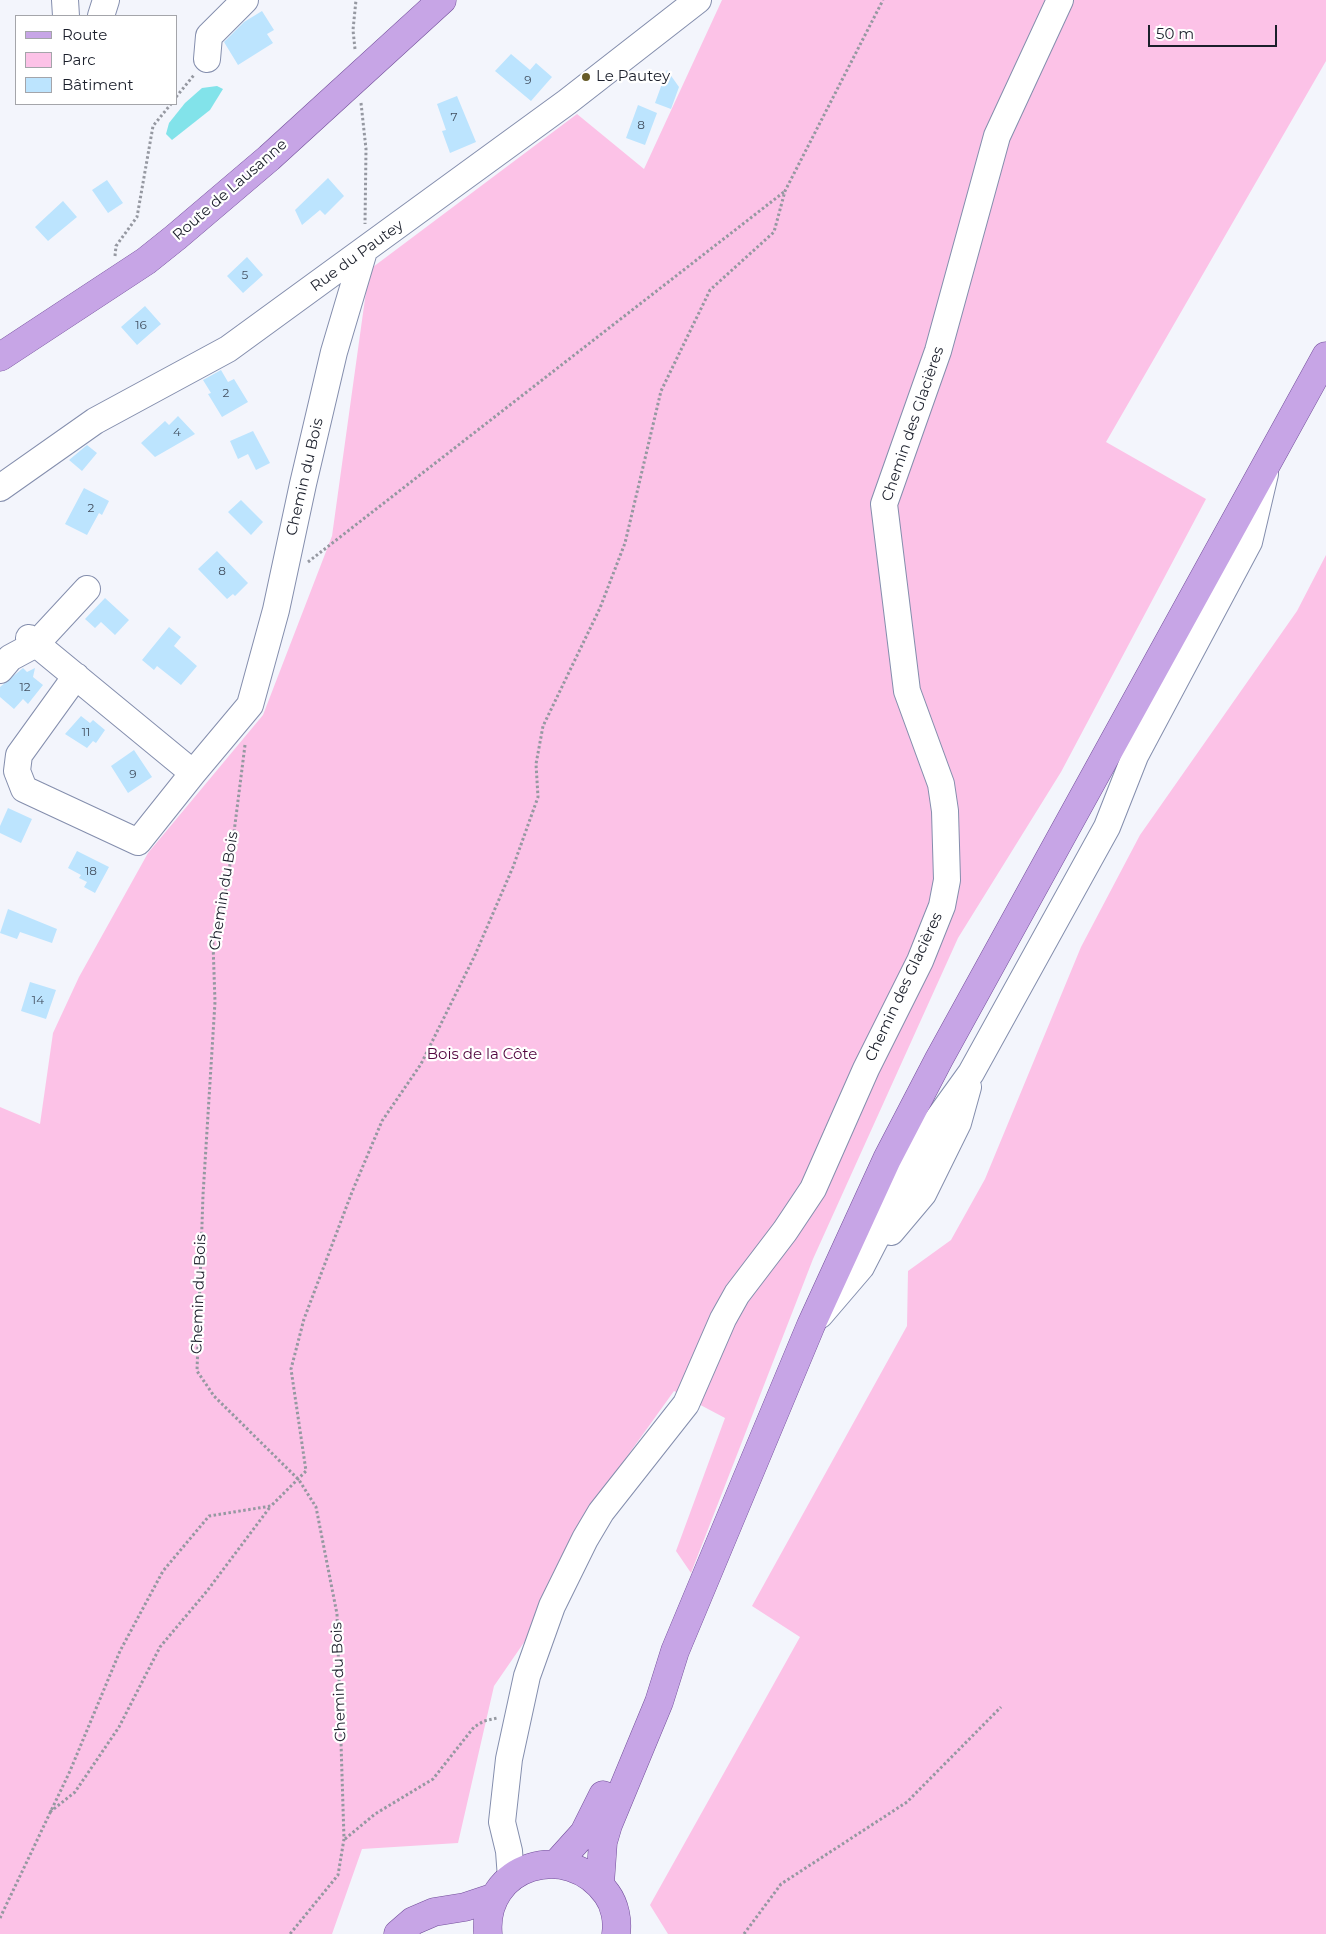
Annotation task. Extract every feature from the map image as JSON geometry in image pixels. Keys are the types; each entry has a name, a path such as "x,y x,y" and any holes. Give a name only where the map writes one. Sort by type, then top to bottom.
{"main road":[{"name":"Route de Lausanne","path":"0,358 146,261 214,206 358,78 442,0"},
{"path":"600,1884 603,1842 608,1826 659,1702 675,1651 811,1324 867,1201 938,1059 1326,356"},
{"path":"549,1864 575,1845 593,1818 648,1697 675,1651"},
{"path":"398,1934 422,1916 447,1909 465,1907 503,1888 525,1869 549,1864 573,1866 588,1874 600,1884 610,1898 615,1913 616,1934"},
{"path":"488,1934 490,1911 503,1888"},
{"path":"424,1934 439,1927 455,1925 478,1934"}],"street":[{"path":"66,0 66,15"},
{"path":"102,15 106,0"},
{"path":"207,59 209,36 245,0"},
{"name":"Rue du Pautey","path":"0,488 95,421 228,349 625,58 698,0"},
{"name":"Chemin des Glacières","path":"503,1888 509,1851 502,1822 509,1760 527,1676 552,1606 585,1539 616,1491 686,1404 723,1319 737,1294 785,1231 813,1189 866,1069 920,962 942,906 947,880 945,811 941,784 907,691 884,504 938,351 997,136 1060,0"},
{"name":"Chemin du Bois","path":"76,676 20,755 17,771 24,789 138,842 250,705 282,583 334,352 364,251"},
{"path":"811,1324 861,1267 935,1123 972,1073 1107,827 1135,756 1249,542 1269,459"},
{"path":"0,670 10,658 32,641 87,589"},
{"path":"32,641 193,774"},
{"name":"Chemin des Glacières","path":"506,1799 517,1839 526,1851 549,1864"}],"path":[{"path":"356,0 353,30 366,149 364,251"},
{"path":"48,1814 75,1792 118,1727 160,1647 207,1591 271,1506 306,1471 291,1369 304,1319 382,1121 421,1064 475,954 513,867 538,797 536,764 543,726 600,608 625,543 661,391 710,290 774,232 784,192 882,0"},
{"path":"178,95 207,59"},
{"path":"112,282 116,246 137,217 152,126 170,105"},
{"path":"282,583 784,192"},
{"name":"Chemin du Bois","path":"245,744 228,880 214,943 215,1002 202,1195 197,1371 214,1396 298,1480 316,1506 336,1614 344,1839 338,1874 290,1934"},
{"path":"0,1918 70,1771 120,1651 163,1572 209,1516 271,1506"},
{"path":"744,1934 781,1884 907,1802 1001,1707"},
{"path":"344,1839 375,1814 433,1779 474,1728 484,1721 494,1717 516,1721"}],"green space":[{"name":"Bois de la Côte","path":"722,0 1326,0 1326,61 1106,442 1206,499 1061,772 958,938 813,1259 691,1573 676,1551 725,1418 674,1391 585,1515 536,1625 494,1686 458,1843 362,1849 332,1934 0,1934 0,1107 40,1124 53,1033 79,977 148,853 263,715 332,536 369,270 577,114 644,169"},
{"path":"1326,555 1326,1934 668,1934 650,1905 800,1637 752,1606 907,1326 908,1271 951,1240 985,1179 1081,947 1140,835 1297,611"}],"water":[{"path":"217,86 223,89 210,110 172,140 166,134 169,123 185,103 202,88"}],"building":[{"path":"262,11 274,30 267,34 273,43 238,65 224,42 244,22"},
{"path":"511,54 530,70 536,63 552,77 531,101 495,71"},
{"path":"667,70 679,87 671,109 655,103"},
{"path":"457,96 476,142 450,153 442,131 446,130 437,104"},
{"path":"638,105 657,113 645,145 626,138"},
{"path":"328,178 344,196 325,215 320,210 302,225 295,210"},
{"path":"107,180 123,203 108,213 92,190"},
{"path":"63,201 77,217 48,241 35,227"},
{"path":"247,257 263,275 243,293 227,276"},
{"path":"145,306 161,324 137,345 121,327"},
{"path":"221,370 228,382 234,379 248,402 222,417 208,394 211,393 203,380"},
{"path":"178,416 195,434 155,457 141,443 165,421 169,425"},
{"path":"253,431 270,463 256,470 248,454 238,459 230,441"},
{"path":"87,445 97,453 82,471 69,460"},
{"path":"84,488 109,501 102,515 99,513 87,535 65,524"},
{"path":"241,500 263,522 251,535 228,512"},
{"path":"217,551 248,583 235,596 233,594 227,599 198,569"},
{"path":"105,598 129,620 115,635 101,622 95,628 85,619"},
{"path":"169,627 181,637 174,646 197,666 181,685 157,666 154,670 142,660"},
{"path":"23,668 27,672 35,668 33,677 43,685 28,704 23,699 14,709 0,697 0,687"},
{"path":"81,716 90,723 93,720 105,730 96,743 93,741 87,748 65,734"},
{"path":"134,750 152,777 128,793 111,766"},
{"path":"8,808 32,819 21,843 0,833 0,826"},
{"path":"77,851 109,867 95,893 84,887 87,882 79,878 81,875 68,868"},
{"path":"8,909 57,929 52,943 20,932 17,939 0,933"},
{"path":"30,982 56,990 46,1019 21,1011"}],"place":[{"name":"Le Pautey","path":"586,77"}]}
